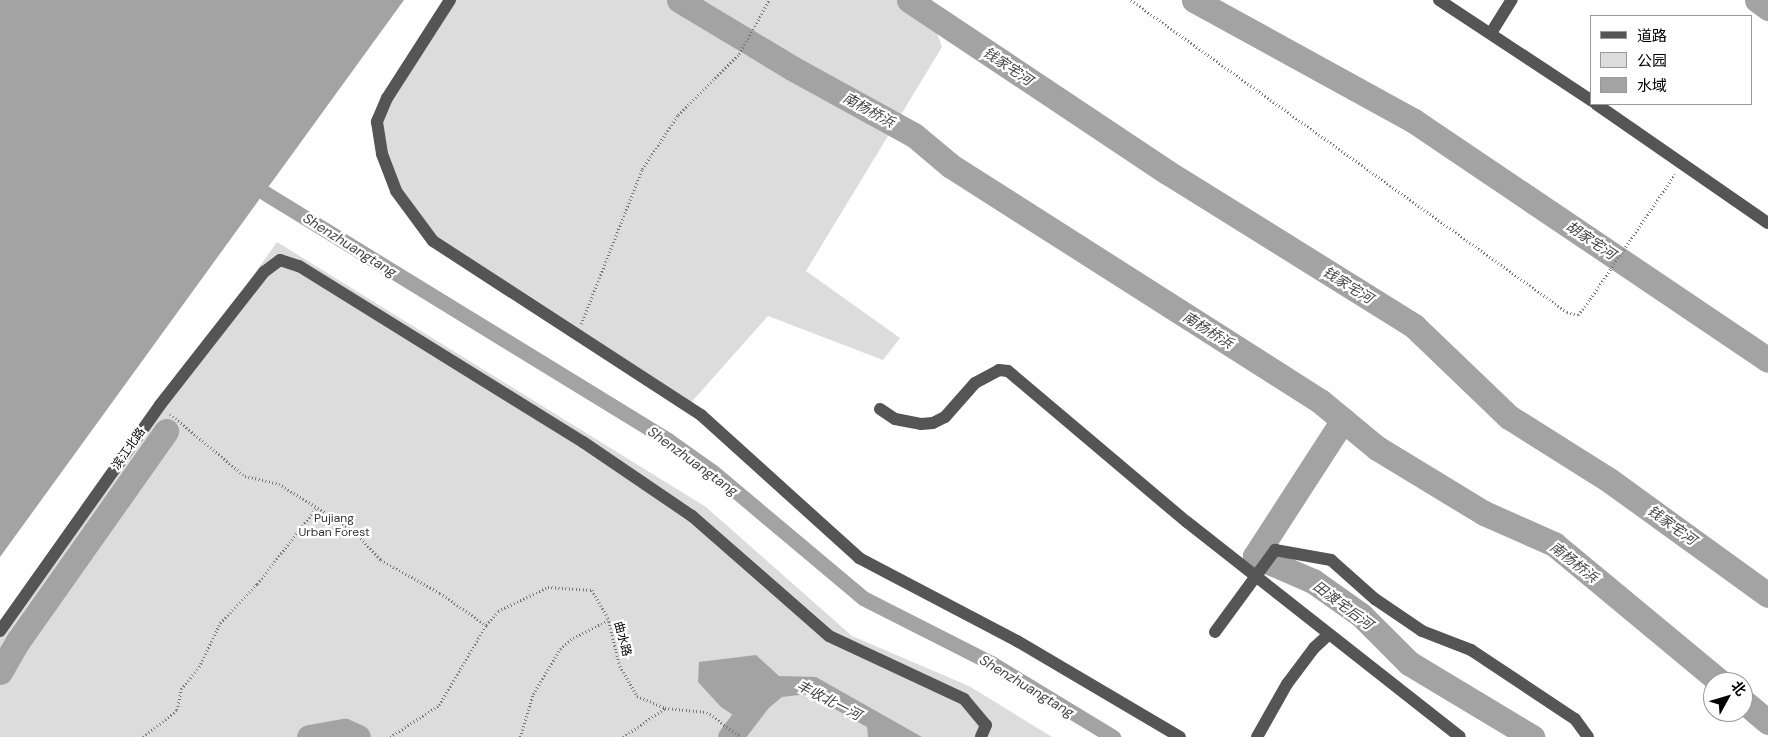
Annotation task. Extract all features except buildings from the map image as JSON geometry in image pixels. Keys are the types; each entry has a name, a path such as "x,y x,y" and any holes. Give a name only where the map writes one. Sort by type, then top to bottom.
{"street":[{"path":"450,0 380,112 378,140 396,192 415,220 443,250 577,334 700,415 859,558 1016,641 1180,737"},
{"path":"1439,0 1590,100"},
{"path":"1491,33 1512,0"},
{"path":"1597,105 1768,223"},
{"name":"滨江北路","path":"0,631 160,405 264,272 280,260 299,266 584,442 692,516 829,636 964,699 986,725 981,737"},
{"path":"880,409 895,419 921,424 933,423 945,417 975,383 999,370 1008,371 1257,574 1328,635 1460,737"},
{"path":"1215,632 1275,550 1332,560 1375,599 1422,632 1471,650 1575,719 1588,737"},
{"path":"1257,737 1287,684 1314,648 1328,635"}],"path":[{"path":"577,334 642,169 678,115 739,54 769,0"},
{"path":"1132,0 1567,312 1578,315 1682,163"},
{"path":"160,405 245,476 279,484 317,507 356,533 381,560 440,593 486,625 439,705 390,737"},
{"path":"143,737 177,710 181,690 199,667 220,623 257,584 317,507"},
{"name":"曲水路","path":"486,625 498,612 548,587 592,590 608,620 620,666 637,696 665,708 707,712 741,737"},
{"path":"520,737 533,694 560,649 579,634 608,620"},
{"path":"623,737 665,708"}],"green space":[{"path":"452,0 925,0 942,47 806,271 900,338 883,360 768,316 688,406 433,241 387,170 380,112"},
{"name":"Pujiang Urban Forest","path":"277,242 706,507 852,636 969,686 1052,737 0,737 0,630"}],"water":[{"path":"0,0 404,0 0,557"},
{"path":"756,655 779,676 816,677 922,737 868,737 867,727 808,694 782,697 748,725 721,707 698,682 699,662"}],"waterway":[{"name":"南杨桥浜","path":"679,0 792,68 914,135 951,166 1320,401 1377,448 1484,513 1554,544 1708,672"},
{"name":"钱家宅河","path":"909,0 1167,172 1414,326 1509,417 1609,480 1768,595"},
{"name":"胡家宅河","path":"1194,0 1414,121 1768,360"},
{"path":"1757,0 1768,8"},
{"name":"Shenzhuangtang","path":"265,193 668,440 713,472 863,598 991,663 1113,737"},
{"name":"田渡宅后河","path":"1343,420 1255,556 1313,581 1361,615 1409,663 1532,737"},
{"path":"0,672 18,641 166,431"},
{"name":"丰收北一河","path":"730,737 762,695"},
{"name":"南杨桥浜","path":"1753,709 1768,722"},
{"path":"309,737 344,731 358,737"}]}
